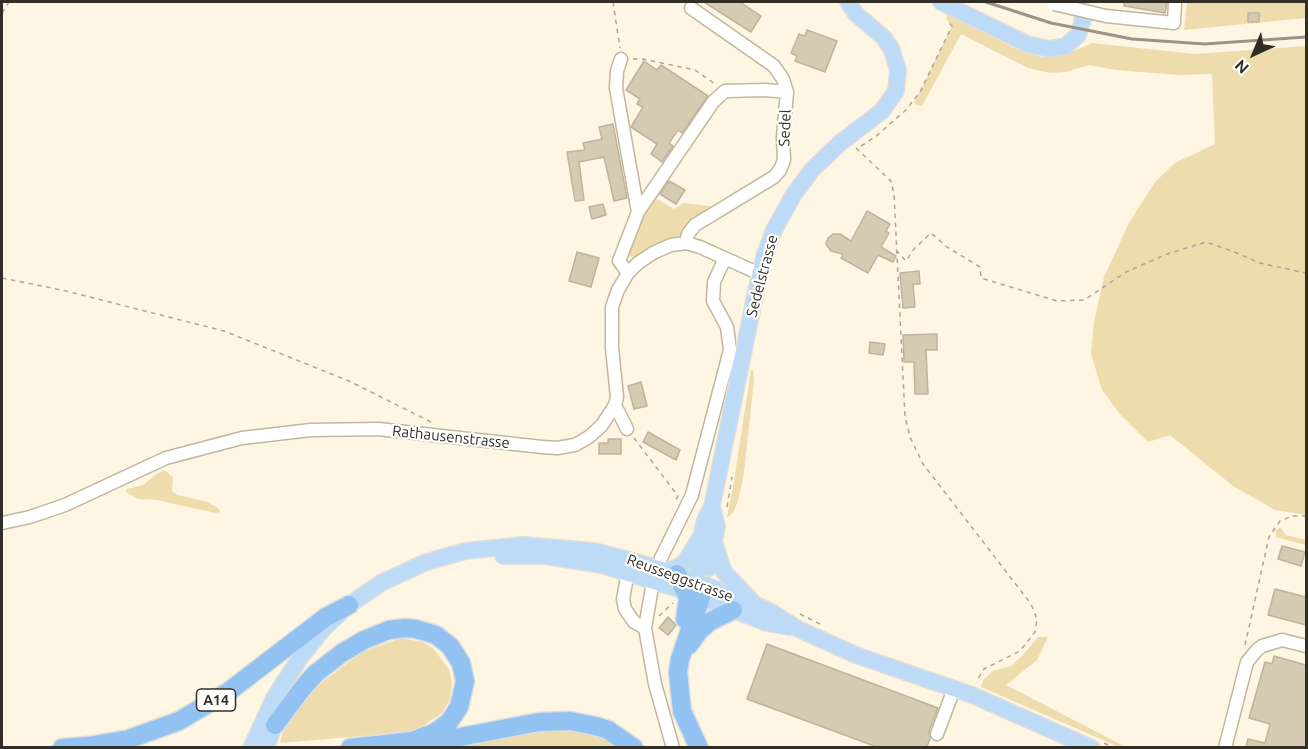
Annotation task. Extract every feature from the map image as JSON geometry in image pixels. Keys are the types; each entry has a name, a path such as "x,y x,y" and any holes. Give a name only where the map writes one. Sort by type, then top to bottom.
{"highway":[{"path":"685,580 678,683 682,711 699,747"},
{"name":"A14","path":"62,747 98,745 129,739 179,721 228,692 326,616 349,605"},
{"path":"680,659 702,627 718,616 733,610"},
{"path":"268,725 315,674 342,653 376,635 405,628 416,629 436,635 450,646 460,663 465,681 459,707 449,722 434,733 411,741 350,747"},
{"path":"399,747 449,740 539,722 570,721 608,730 634,747"}],"main road":[{"name":"Sedelstrasse","path":"708,538 717,526 760,274 774,230 804,179 840,143 882,111 896,91 898,69 891,48 883,37 856,15 848,2"},
{"path":"941,2 1027,44 1049,49 1066,46 1078,35 1083,15 1078,2"},
{"path":"685,580 708,538"},
{"path":"685,580 680,566 708,538"},
{"path":"708,538 724,572 732,583 756,605"},
{"name":"Reusseggstrasse","path":"266,747 268,725 300,658 322,629 349,605 381,583 418,565 465,551 523,545 568,548 622,558 756,605 799,622 856,655 972,694 1095,744"},
{"name":"Reusseggstrasse","path":"251,747 280,708 293,683 321,644 358,610 402,583 462,562 496,556 521,555 571,559 628,572 685,580 733,610 767,623 799,622"}],"street":[{"path":"1050,3 1106,16 1174,23 1175,2"},
{"name":"Sedel","path":"686,243 688,234 695,225 774,177 780,170 784,160 783,137 787,92 783,78 774,66 692,8"},
{"path":"621,59 617,71 616,88 638,212"},
{"path":"627,273 619,261 638,212 713,102 725,91 755,89 787,92"},
{"path":"627,429 615,405 617,397 611,318 613,302 627,273 653,253 671,245 686,243 760,274"},
{"path":"685,580 692,495 730,350 727,327 713,301 714,282 725,258"},
{"name":"Rathausenstrasse","path":"2,523 30,517 65,505 166,458 242,438 311,430 378,429 557,448 575,445 588,438 602,424 615,405"},
{"path":"628,572 623,599 625,609 634,622 645,628"},
{"path":"652,587 645,628 655,684 673,747"},
{"path":"1224,747 1247,662 1257,650 1273,641 1282,639 1306,646"},
{"path":"937,734 954,688"}],"path":[{"path":"2,13 9,2"},
{"path":"613,2 621,59 643,58 694,70 725,91"},
{"path":"861,146 906,110 920,92 952,26 946,19"},
{"path":"856,147 891,181 894,194 905,417 909,437 923,464 1032,604 1037,619 1035,632 1027,644 1020,651 984,669 977,678 972,694"},
{"path":"895,249 906,261 914,249 931,233 947,247 980,267 981,278 1057,301 1084,300 1126,272 1167,254 1206,242 1232,250 1260,263 1306,273"},
{"path":"2,278 66,291 224,331 349,381 438,426"},
{"path":"627,429 678,496 674,506"},
{"path":"720,506 732,477"},
{"path":"1247,662 1245,641 1269,537 1280,521 1292,516 1306,516"},
{"path":"799,622 822,625"},
{"path":"1095,744 1114,747"}],"shaded area":[{"path":"1187,2 1306,2 1306,18 1184,30"},
{"path":"948,14 1016,49 1041,57 1072,52 1092,43 1195,54 1306,46 1306,515 1275,510 1233,486 1170,435 1148,442 1119,413 1102,390 1091,354 1094,322 1104,277 1129,223 1155,182 1175,163 1215,144 1212,74 1179,75 1116,70 1089,65 1066,72 1050,73 1028,68 961,34 922,106 916,105 914,101 952,26 946,19"},
{"path":"652,196 674,209 683,203 718,207 687,228 678,238 652,246 634,258 627,254 638,221"},
{"path":"751,370 753,370 754,380 744,473 738,501 733,513 727,518 734,481"},
{"path":"164,470 173,477 172,491 178,495 207,502 218,508 220,512 157,500 138,499 126,492 127,489 143,485"},
{"path":"1280,527 1286,535 1306,540 1306,545 1276,537 1276,531"},
{"path":"1038,637 1048,637 1037,660 1006,685 1123,747 981,687 983,680 993,671 1011,666"},
{"path":"401,638 422,642 433,648 450,671 452,685 450,700 442,713 417,730 408,732 280,743 284,727 317,686 362,652"},
{"path":"564,729 604,738 618,747 440,748 507,734"}],"building":[{"path":"704,2 740,2 761,16 751,32"},
{"path":"1124,2 1167,2 1165,13 1124,6"},
{"path":"1248,13 1259,13 1259,22 1248,22"},
{"path":"807,30 837,41 825,72 795,61 797,56 791,53 799,34 805,36"},
{"path":"644,61 657,70 661,65 708,96 682,133 678,130 669,143 673,146 662,162 651,154 657,144 631,127 643,107 637,104 640,99 626,90"},
{"path":"613,124 627,198 614,201 604,157 579,162 584,200 575,201 567,152 585,150 583,143 602,139 599,127"},
{"path":"669,181 685,190 676,204 660,194"},
{"path":"603,204 606,215 592,219 589,207"},
{"path":"867,211 890,224 886,231 889,233 881,247 896,256 893,262 878,255 868,273 841,258 843,254 831,251 826,244 828,238 833,234 840,234 851,241"},
{"path":"577,252 599,258 591,287 569,281"},
{"path":"919,271 920,284 913,284 915,307 903,308 900,273"},
{"path":"937,334 937,350 926,350 928,394 915,394 914,362 904,362 903,335"},
{"path":"870,342 885,344 883,355 869,353"},
{"path":"641,382 647,406 634,409 628,386"},
{"path":"648,432 680,450 676,460 643,442"},
{"path":"608,439 621,439 621,454 599,454 599,443 608,443"},
{"path":"1282,546 1305,552 1301,566 1278,559"},
{"path":"1275,589 1306,597 1306,625 1268,615"},
{"path":"668,617 676,625 668,635 659,628"},
{"path":"767,644 938,708 929,731 930,738 927,747 877,747 747,699"},
{"path":"1274,656 1306,665 1306,747 1246,747 1248,739 1265,743 1270,724 1249,718 1265,662 1272,664"}],"railway":[{"path":"986,2 1051,23 1132,39 1205,44 1306,37"}]}
